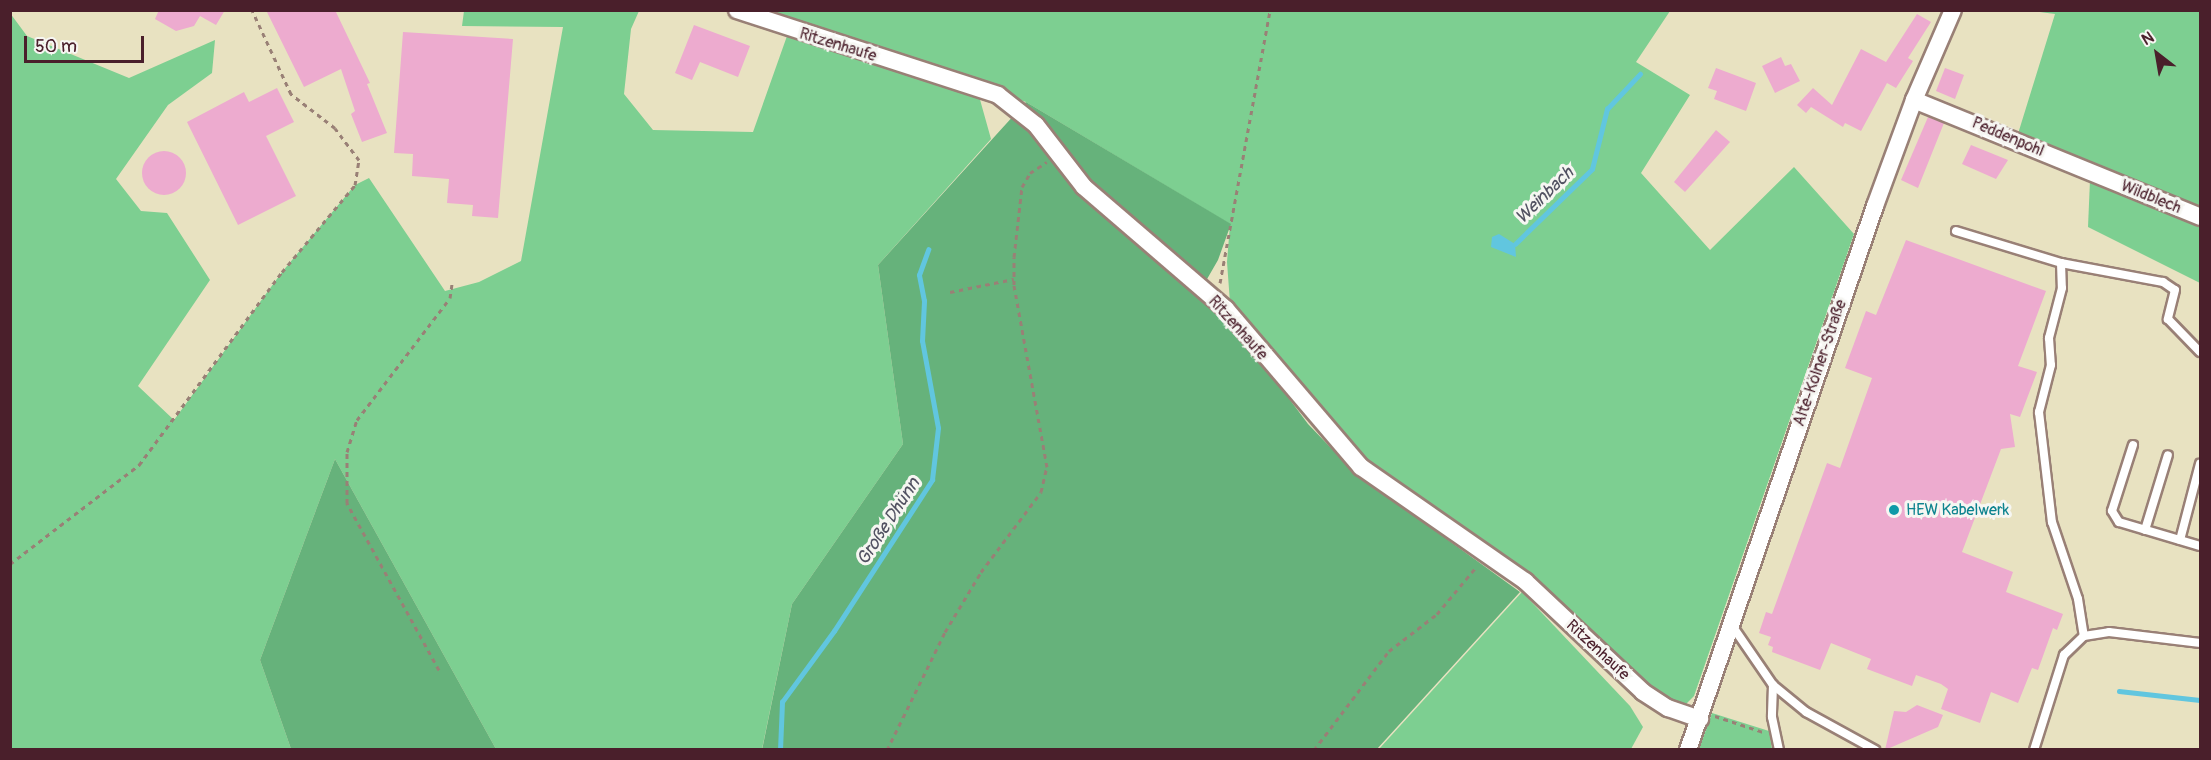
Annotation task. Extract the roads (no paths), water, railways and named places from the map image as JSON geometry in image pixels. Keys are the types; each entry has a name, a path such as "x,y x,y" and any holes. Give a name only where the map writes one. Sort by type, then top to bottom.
{"street":[{"name":"Ritzenhaufe","path":"737,10 998,95 1036,125 1083,187 1214,299 1361,467 1525,581 1642,692 1668,708 1701,715"},
{"name":"Alte-Kölner-Straße","path":"1688,750 1729,621 1914,100 1953,10"},
{"name":"Peddenpohl","path":"1914,100 2101,176"},
{"name":"Wildblech","path":"2101,176 2200,217"}],"lane":[{"path":"1956,231 2061,263 2163,282 2175,290 2168,319 2200,351"},
{"path":"2061,263 2062,288 2049,338 2051,364 2039,412 2052,522 2078,599 2084,636"},
{"path":"2133,445 2112,511 2119,522 2200,546"},
{"path":"2145,530 2168,455"},
{"path":"2180,540 2200,464"},
{"path":"1729,621 1773,685 1806,712 1875,750"},
{"path":"2034,750 2064,655 2084,636 2109,632 2200,643"},
{"path":"1773,685 1772,717 1779,750"}],"water":[{"path":"1499,234 1515,244 1516,257 1491,247 1492,237"}],"waterway":[{"name":"Weinbach","path":"1515,244 1592,169 1607,109 1640,74"},
{"name":"Große Dhünn","path":"780,750 782,702 834,631 932,480 938,428 922,341 924,301 919,275 928,250"},
{"path":"2119,691 2200,700"}],"place":[{"name":"HEW Kabelwerk","path":"1894,510"}]}
